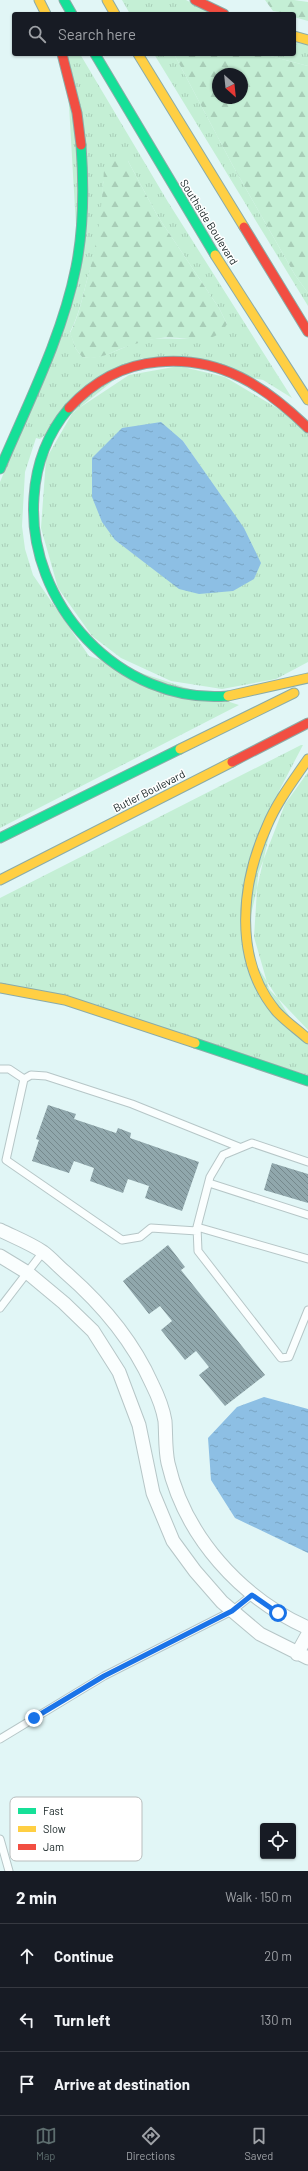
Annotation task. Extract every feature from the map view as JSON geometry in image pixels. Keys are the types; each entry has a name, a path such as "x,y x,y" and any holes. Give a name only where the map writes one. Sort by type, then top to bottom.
{"highway":[{"path":"39,0 45,12"},
{"path":"64,0 71,12"},
{"path":"107,0 114,12"},
{"path":"195,0 220,12"},
{"path":"296,37 308,40"},
{"path":"0,469 62,319 74,276 81,234 83,190 81,145 74,97 63,56"},
{"name":"Southside Boulevard","path":"96,56 199,230 308,400"},
{"path":"139,56 236,217 308,332"},
{"path":"308,428 295,414 260,387 223,370 179,360 163,360 120,370 94,385 63,414 46,440 40,455 36,472 32,507 35,542 52,594 85,640 117,666 162,687 200,695 214,696 242,695 308,678"},
{"path":"0,838 308,686"},
{"name":"Butler Boulevard","path":"0,880 308,723"},
{"path":"308,759 285,790 265,828 248,882 244,920 250,959 264,993 284,1020 308,1039"},
{"path":"0,988 65,1000 308,1080"}],"street":[{"path":"0,1230 43,1252 84,1289 124,1332 152,1383 164,1419 168,1463 181,1500 194,1527 220,1564 252,1595 285,1618 308,1628"},
{"path":"0,1256 28,1273 64,1303 93,1331 119,1372 139,1425 153,1493 173,1541 195,1571 232,1611 260,1634 302,1656 308,1634"}],"lane":[{"path":"0,1069 9,1069 24,1079"},
{"path":"239,1147 132,1104 46,1076 31,1075 24,1079 3,1160 122,1240 140,1237 151,1228 197,1229 308,1259"},
{"path":"308,1162 252,1143 222,1155 210,1177 197,1229 198,1251 281,1358 289,1357 308,1310"},
{"path":"209,1183 308,1216"},
{"path":"0,1308 43,1252"},
{"path":"0,1738 104,1676 232,1611 252,1595"},
{"path":"0,1838 9,1871"}],"green space":[{"path":"122,0 186,0 209,12 129,12"},
{"path":"265,0 294,0 308,2 308,21 296,18 296,12 273,11"},
{"path":"296,42 308,45 308,66 270,56 296,56"},
{"path":"66,56 81,56 168,202 292,398 263,380 142,358 40,439 36,438 25,472 22,526 25,549 33,575 89,656 239,705 0,828 0,482 69,315 79,277","holes":["128,161 157,215 219,308 227,324 197,338 147,340 99,357 91,358 82,357 76,349 70,332 76,319 91,268 101,219 103,182"]},
{"path":"155,56 175,56 233,166 295,275 308,293 308,306"},
{"path":"175,56 270,56 308,66 308,293 295,275 233,166"},
{"path":"118,157 128,161 157,215 219,308 227,324 221,332 215,336 207,339 161,338 130,345 92,358 82,357 76,349 70,333 80,307 97,239 104,169 107,164"},
{"path":"179,366 225,377 287,414 308,434 308,662 276,679 222,689 171,681 121,658 92,636 58,588 41,528 46,459 73,412 129,375","holes":["183,441 201,467 143,561 115,540"]},
{"path":"303,745 279,791 244,946 308,1045 308,1075 0,983 0,898"},
{"path":"308,772 308,1030 269,989 254,937 258,874 285,804"}],"water":[{"path":"161,422 183,441 244,528 261,563 254,579 233,591 199,594 179,589 115,540 102,522 92,497 92,458 122,428"},
{"path":"264,1397 308,1409 308,1553 235,1518 211,1480 208,1438 237,1407"}],"building":[{"path":"48,1105 76,1114 74,1119 116,1133 118,1128 131,1133 130,1138 199,1162 182,1211 145,1198 149,1186 128,1179 123,1193 90,1181 94,1168 74,1161 69,1173 32,1161 39,1140 36,1139"},
{"path":"272,1163 308,1174 308,1203 264,1190"},
{"path":"168,1245 185,1267 181,1270 265,1375 225,1406 199,1375 209,1367 196,1351 185,1360 161,1330 172,1321 160,1306 149,1314 123,1281"}],"traffic: fast":[{"path":"64,0 71,12"},
{"path":"96,56 215,255"},
{"path":"0,469 43,370 70,293 81,237 83,191 81,145"},
{"path":"69,408 49,438 44,450 37,473 34,497 36,536 46,574 63,609 87,640 117,665 151,684 188,694 228,696"},
{"path":"0,838 180,749"},
{"path":"195,1043 308,1081"}],"traffic: slow":[{"path":"39,0 45,12"},
{"path":"107,0 114,12"},
{"path":"296,37 308,40"},
{"path":"139,56 244,227"},
{"path":"215,255 308,400"},
{"path":"228,696 308,678"},
{"path":"180,749 294,693"},
{"path":"308,759 276,808 258,848 251,872 247,896 246,921 247,945 253,968 262,990 276,1011 308,1039"},
{"path":"0,880 232,762"},
{"path":"0,988 65,1000 195,1043"}],"traffic: jam":[{"path":"195,0 220,12"},
{"path":"63,56 77,113 81,145"},
{"path":"244,227 308,332"},
{"path":"69,408 88,390 109,376 145,364 180,361 202,364 221,369 240,377 275,399 308,428"},
{"path":"232,762 308,723"}],"route":[{"path":"34,1718 104,1676 232,1611 252,1595 278,1613"}]}
